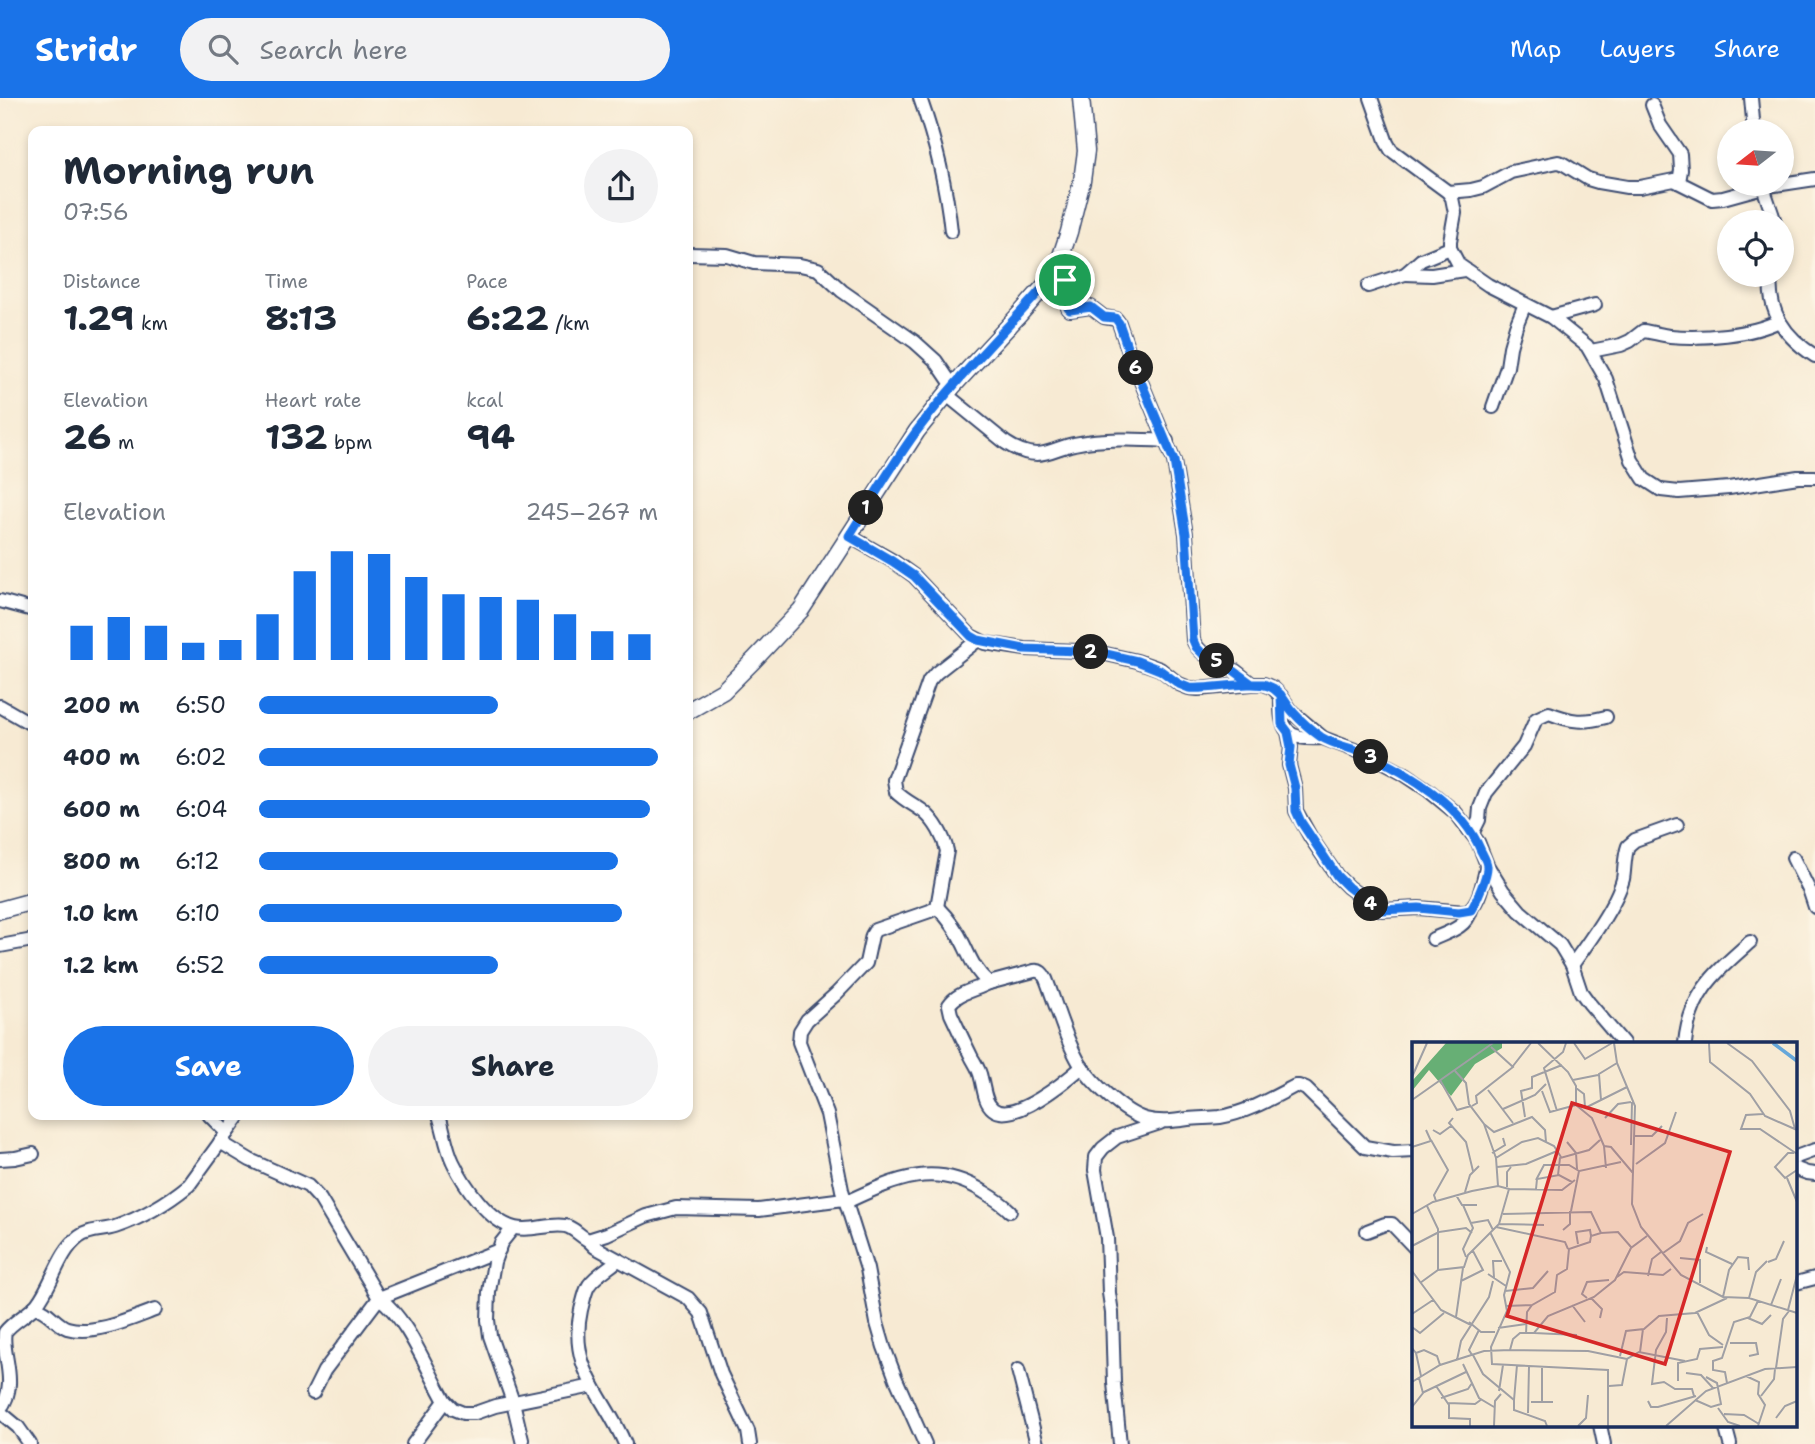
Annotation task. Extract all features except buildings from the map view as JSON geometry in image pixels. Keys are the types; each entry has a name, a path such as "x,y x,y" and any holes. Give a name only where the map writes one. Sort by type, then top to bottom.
{"main road":[{"path":"693,709 723,691 801,610 916,431 1055,274 1082,181 1086,151 1081,98"},
{"path":"0,910 28,902"}],"street":[{"path":"920,98 947,190 951,231"},
{"path":"1371,98 1391,150 1448,191 1455,213 1450,248 1464,270 1551,317 1591,351 1606,379 1636,469 1651,485 1661,490 1705,491 1798,477 1815,477"},
{"path":"1751,98 1753,119"},
{"path":"1652,105 1660,125 1680,154 1679,182"},
{"path":"1448,191 1483,187 1511,172 1558,162 1588,179 1628,187 1657,185 1674,180 1712,198 1729,196"},
{"path":"1794,182 1815,179"},
{"path":"1405,274 1422,260 1450,248"},
{"path":"693,254 727,254 754,263 800,265 818,269 842,291 915,342 936,361 950,391 1015,449 1037,454 1073,444 1112,439 1167,441"},
{"path":"1368,286 1405,274 1432,275 1464,270"},
{"path":"1055,274 1065,280 1070,310 1091,307 1104,317 1118,320 1174,461 1186,534 1193,640 1202,653 1252,684"},
{"path":"1771,287 1779,321 1790,337 1815,356"},
{"path":"1493,407 1525,304"},
{"path":"1551,317 1595,305"},
{"path":"1591,351 1621,345 1643,331 1691,337 1736,333 1779,321"},
{"path":"849,536 914,576 971,636 978,640 1024,649 1079,651 1137,661 1160,670 1189,688 1264,684 1281,695 1292,712 1323,738"},
{"path":"0,601 28,609"},
{"path":"925,1444 884,1347 867,1269 838,1173 828,1114 799,1042 800,1031 807,1020 866,962 875,930 930,911 937,906 946,844 928,816 896,792 894,780 929,681 978,640"},
{"path":"1281,695 1282,724 1288,732 1291,747 1289,765 1295,788 1296,811 1337,876 1348,887 1382,910 1471,910"},
{"path":"0,706 28,722"},
{"path":"1472,834 1479,820 1486,793 1524,746 1536,719 1549,713 1587,722 1606,717"},
{"path":"1288,732 1298,737 1323,738 1368,755 1428,790 1456,813 1478,842 1487,865 1503,891 1520,911 1560,945 1572,965 1581,992 1622,1042"},
{"path":"1572,965 1618,892 1628,846 1676,825"},
{"path":"1793,858 1815,907"},
{"path":"1433,939 1465,923 1481,888 1487,865"},
{"path":"937,906 949,919 980,976 989,983"},
{"path":"0,946 28,941"},
{"path":"1685,1042 1690,1013 1704,987 1713,974 1750,943"},
{"path":"1082,1067 1061,1086 1023,1108 1009,1112 993,1110 988,1104 981,1076 949,1005 958,996 989,983 1034,971 1042,973 1071,1046 1088,1075 1127,1110 1143,1119 1162,1122"},
{"path":"1120,1444 1114,1383 1107,1238 1095,1170 1096,1157 1103,1148 1117,1137 1162,1122 1222,1117 1299,1086 1306,1089 1365,1147 1393,1152 1412,1151"},
{"path":"212,1120 223,1138 250,1160 308,1186 320,1199 379,1298 405,1328 445,1401 453,1409 463,1413 475,1413 513,1402 593,1386"},
{"path":"30,1444 18,1427 0,1410 7,1395 7,1374 0,1345 2,1330 34,1307 78,1237 87,1232 118,1226 165,1203 189,1185 236,1120"},
{"path":"440,1120 452,1161 475,1198 488,1211 513,1228 566,1226 595,1247 688,1298 695,1305 701,1313 721,1374 748,1430 750,1444"},
{"path":"1798,1156 1815,1150"},
{"path":"0,1159 33,1154"},
{"path":"1798,1170 1815,1174"},
{"path":"588,1240 646,1216 676,1208 760,1210 845,1200 911,1176 925,1175 947,1176 971,1184 1010,1211"},
{"path":"1367,1231 1392,1224 1412,1245"},
{"path":"513,1228 502,1243 494,1262 488,1320 523,1444"},
{"path":"313,1393 324,1371 379,1298 499,1250"},
{"path":"618,1260 589,1285 579,1320 578,1345 587,1377 625,1444"},
{"path":"1798,1282 1815,1278"},
{"path":"34,1307 43,1309 67,1328 83,1329 120,1324 155,1310"},
{"path":"1018,1370 1037,1444"},
{"path":"413,1444 445,1401"},
{"path":"1600,1426 1604,1444"},
{"path":"1725,1426 1730,1444"}],"route":[{"path":"1065,280 1055,274 953,386 916,431 849,536 914,576 971,636 985,643 1024,649 1106,654 1147,663 1189,688 1252,684 1264,684 1273,688 1281,695 1292,712 1323,738 1368,755 1404,774 1456,813 1478,842 1487,865 1471,910 1382,910 1375,907 1337,876 1301,822 1296,811 1295,788 1289,765 1291,747 1288,732 1282,724 1281,695 1264,684 1252,684 1202,653 1193,640 1186,534 1174,461 1118,320 1104,317 1091,307 1070,310 1065,280"}]}
